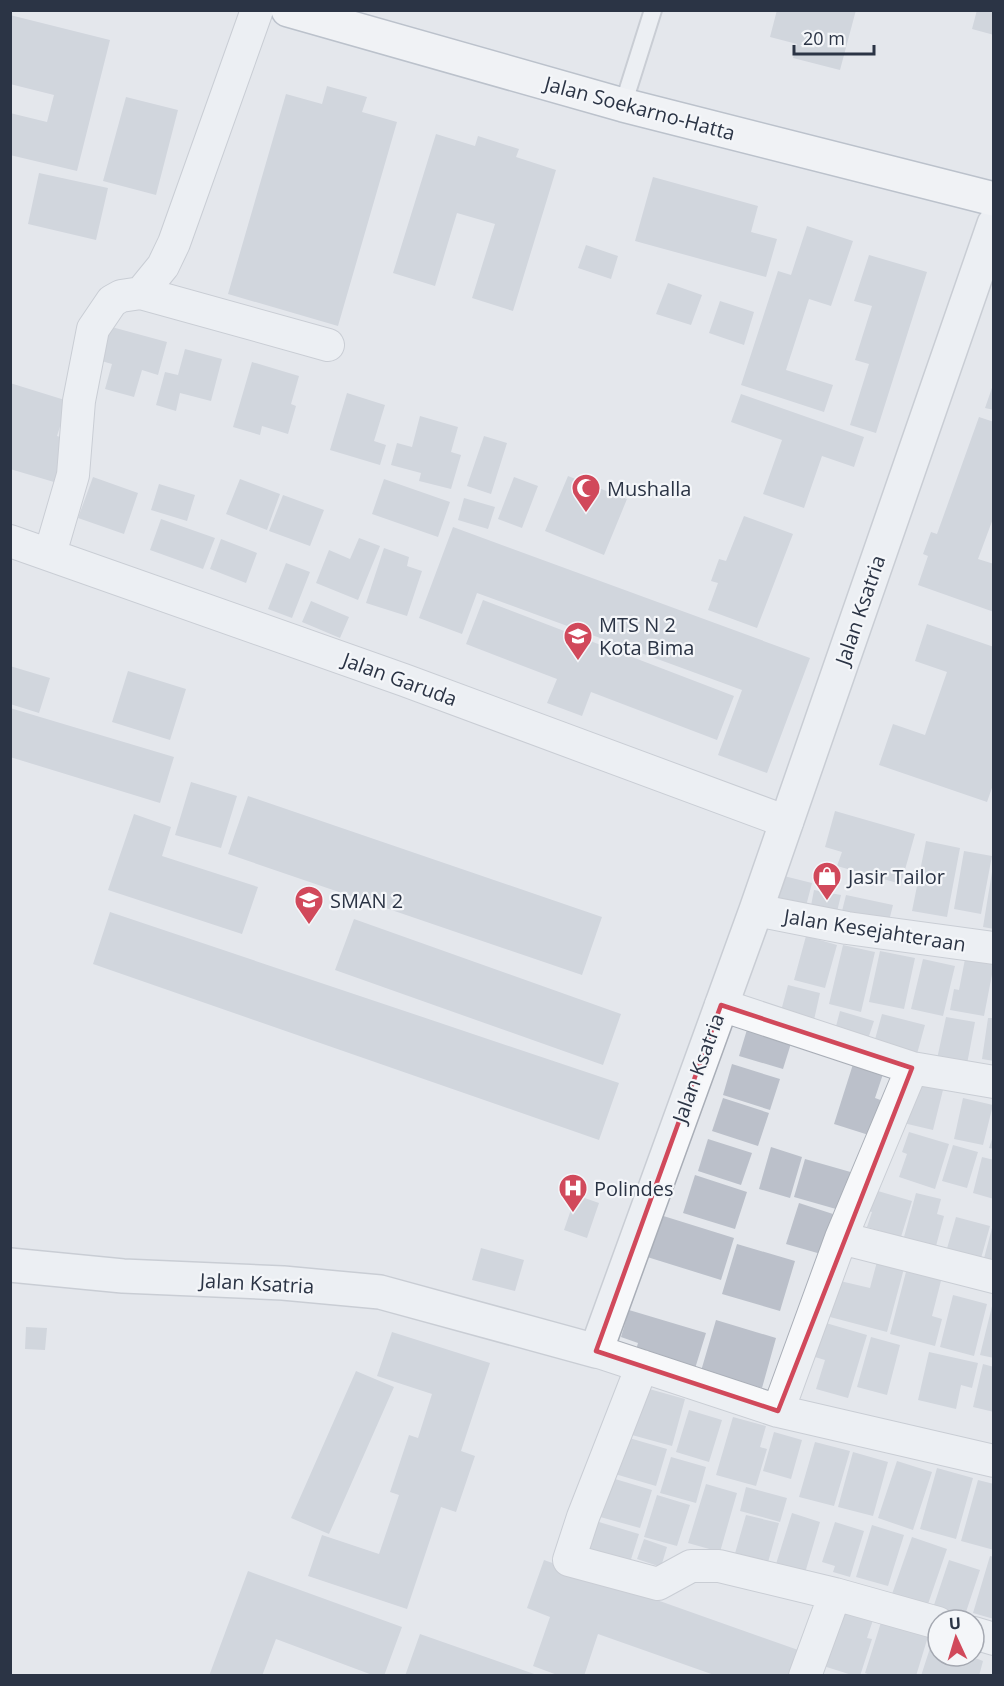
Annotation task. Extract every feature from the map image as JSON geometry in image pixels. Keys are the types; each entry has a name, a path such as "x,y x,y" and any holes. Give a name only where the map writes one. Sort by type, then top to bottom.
{"highway":[{"name":"Jalan Soekarno-Hatta","path":"302,12 623,105 993,199"}],"street":[{"path":"141,293 163,266 174,243 257,10"},
{"name":"Jalan Ksatria","path":"10,1265 123,1276 283,1283 380,1292 596,1351 787,822 993,224"},
{"path":"50,554 73,475 79,402 93,329 112,301 121,296 141,293 328,345"},
{"name":"Jalan Garuda","path":"10,541 404,680 787,822"},
{"name":"Jalan Kesejahteraan","path":"756,910 847,928 993,948"},
{"path":"721,1005 912,1068 993,1083"},
{"path":"778,1411 841,1238 912,1068"},
{"path":"841,1238 993,1277"},
{"path":"596,1351 778,1411 993,1461"},
{"path":"642,1366 583,1517 569,1560 658,1584 691,1566 719,1566 835,1594 926,1620"},
{"path":"805,1676 835,1594"}],"lane":[{"path":"623,105 653,10"}],"highlighted area":[{"path":"721,1005 912,1068 778,1411 596,1351"}],"building":[{"path":"777,10 856,10 840,70 793,58 797,44 770,37"},
{"path":"977,10 994,10 994,35 972,29"},
{"path":"10,15 110,40 77,171 10,155 10,113 47,122 54,95 10,84"},
{"path":"327,86 367,97 362,112 397,122 338,326 228,294 286,94 322,104"},
{"path":"126,97 178,110 156,195 103,181"},
{"path":"436,134 475,146 478,136 519,149 516,157 556,170 513,311 472,298 495,224 457,213 435,286 393,273"},
{"path":"39,173 108,188 96,240 28,224"},
{"path":"653,177 758,206 751,232 777,239 766,277 635,241"},
{"path":"807,226 853,241 831,306 809,299 786,370 833,385 824,412 741,385 778,271 791,275"},
{"path":"586,245 618,256 611,279 578,268"},
{"path":"869,255 927,272 876,433 850,425 869,364 855,360 872,306 854,301"},
{"path":"668,283 702,295 691,325 656,314"},
{"path":"720,301 754,312 744,345 709,333"},
{"path":"108,326 167,342 158,375 142,370 134,397 105,389 112,364 98,360"},
{"path":"185,349 222,359 211,401 180,393 176,411 156,405 165,372 178,375"},
{"path":"252,362 299,376 291,404 296,406 288,434 262,426 260,435 233,427"},
{"path":"994,382 994,410 985,408"},
{"path":"10,383 68,401 57,436 67,439 54,482 10,469"},
{"path":"347,393 385,405 374,441 386,445 380,465 330,450"},
{"path":"741,394 864,437 854,467 822,456 804,508 763,494 782,440 731,422"},
{"path":"420,416 458,427 451,452 461,455 451,489 419,481 421,473 391,465 397,443 412,447"},
{"path":"979,417 994,422 994,516 978,559 994,564 994,612 918,585 928,556 923,554 931,532 937,534"},
{"path":"484,436 507,443 491,494 467,486"},
{"path":"568,476 627,499 604,555 545,531"},
{"path":"93,477 138,493 124,534 78,518"},
{"path":"514,477 538,486 522,528 498,519"},
{"path":"240,479 280,494 267,530 226,514"},
{"path":"384,479 450,502 438,537 372,514"},
{"path":"159,484 195,495 187,521 151,510"},
{"path":"283,495 324,510 310,546 269,531"},
{"path":"464,498 495,507 488,529 458,520"},
{"path":"744,516 793,534 757,628 708,610 718,583 711,581 719,559 726,561"},
{"path":"161,519 215,538 203,569 150,550"},
{"path":"453,527 810,658 767,773 718,755 742,690 477,593 462,634 419,618"},
{"path":"359,538 380,546 358,600 316,583 329,550 350,559"},
{"path":"221,539 257,553 246,583 210,569"},
{"path":"384,548 409,557 407,566 422,571 407,616 366,603"},
{"path":"286,563 310,572 292,618 268,609"},
{"name":"MTS N 2 Kota Bima","path":"483,600 734,696 717,740 591,692 582,716 547,703 557,679 466,644"},
{"path":"311,601 349,617 340,638 302,622"},
{"path":"927,624 994,647 994,782 987,802 879,765 893,724 925,735 947,672 915,661"},
{"path":"10,666 50,678 39,713 10,704"},
{"path":"128,671 186,689 170,740 112,722"},
{"path":"10,708 174,757 160,803 10,757"},
{"path":"191,782 237,796 221,848 175,835"},
{"path":"248,796 602,917 582,975 228,854"},
{"path":"835,811 915,834 901,884 837,866 842,852 825,847"},
{"path":"134,814 171,827 162,856 258,887 242,934 108,890"},
{"path":"926,841 960,848 947,917 912,911"},
{"path":"964,851 992,856 981,914 954,909"},
{"path":"992,872 994,872 994,929 983,927"},
{"path":"784,876 812,883 806,906 778,899"},
{"path":"814,890 841,895 836,916 810,911"},
{"path":"846,895 893,905 888,925 841,915"},
{"path":"110,912 619,1083 599,1140 93,964"},
{"path":"354,919 621,1014 603,1065 335,970"},
{"path":"806,936 837,945 825,988 794,980"},
{"path":"843,945 875,952 861,1012 829,1004"},
{"path":"880,951 915,958 904,1009 869,1002"},
{"path":"923,959 955,966 943,1016 911,1009"},
{"path":"965,959 994,964 984,1016 950,1010 954,989 959,990"},
{"path":"788,985 820,993 814,1020 781,1011"},
{"path":"840,1011 874,1021 868,1039 835,1030"},
{"path":"882,1014 925,1025 917,1054 874,1043"},
{"path":"946,1017 975,1022 967,1064 937,1059"},
{"path":"988,1018 994,1018 994,1061 982,1059"},
{"path":"749,1023 793,1037 783,1069 739,1056"},
{"path":"854,1061 884,1071 875,1098 886,1102 875,1137 834,1124"},
{"path":"732,1064 780,1079 770,1110 723,1095"},
{"path":"915,1079 944,1086 933,1130 899,1122"},
{"path":"723,1098 769,1113 758,1146 712,1131"},
{"path":"963,1098 993,1105 983,1145 954,1139"},
{"path":"909,1132 949,1144 935,1189 899,1177 907,1154 902,1152"},
{"path":"994,1133 994,1149 989,1148"},
{"path":"708,1139 752,1153 741,1185 698,1171"},
{"path":"953,1145 978,1152 967,1188 942,1181"},
{"path":"771,1147 802,1157 790,1198 759,1189"},
{"path":"982,1157 994,1160 994,1199 973,1193"},
{"path":"805,1159 854,1173 843,1211 794,1197"},
{"path":"695,1175 747,1192 735,1229 683,1213"},
{"path":"871,1189 912,1201 901,1237 867,1227 872,1212 864,1210"},
{"path":"916,1193 941,1199 937,1214 944,1216 936,1246 904,1237"},
{"path":"576,1195 599,1203 587,1238 564,1230"},
{"path":"799,1203 833,1214 821,1254 786,1244"},
{"path":"657,1214 734,1238 721,1280 644,1256"},
{"path":"956,1217 990,1226 980,1262 946,1252"},
{"path":"994,1224 994,1265 983,1262"},
{"path":"737,1244 795,1261 780,1311 722,1294"},
{"path":"481,1248 524,1260 515,1291 472,1280"},
{"path":"879,1254 906,1261 887,1332 830,1317 840,1281 870,1288"},
{"path":"908,1264 943,1273 932,1316 942,1319 935,1346 890,1334"},
{"path":"953,1295 987,1304 974,1356 940,1347"},
{"path":"994,1298 994,1358 980,1355"},
{"path":"629,1310 706,1333 693,1375 634,1357 638,1343 621,1337"},
{"path":"716,1320 776,1338 762,1388 701,1371"},
{"path":"819,1321 867,1335 848,1398 816,1389 825,1360 808,1355"},
{"path":"26,1327 47,1328 45,1350 25,1349"},
{"path":"392,1332 490,1363 461,1451 475,1456 456,1512 441,1507 407,1609 308,1576 322,1535 379,1554 399,1495 390,1492 409,1435 418,1438 432,1394 377,1376"},
{"path":"871,1337 900,1345 887,1395 857,1387"},
{"path":"929,1352 978,1363 972,1388 961,1385 956,1409 918,1400"},
{"path":"983,1364 994,1367 994,1412 973,1407"},
{"path":"356,1371 394,1387 329,1534 291,1518"},
{"path":"635,1385 685,1399 672,1446 621,1432"},
{"path":"689,1410 722,1420 709,1462 676,1452"},
{"path":"733,1417 766,1426 760,1447 767,1449 756,1486 716,1475"},
{"path":"774,1432 802,1440 791,1479 763,1471"},
{"path":"619,1435 667,1449 656,1486 608,1472"},
{"path":"815,1442 850,1451 834,1506 799,1497"},
{"path":"853,1452 888,1462 873,1516 838,1507"},
{"path":"671,1457 706,1467 696,1503 660,1493"},
{"path":"897,1461 932,1472 913,1530 878,1518"},
{"path":"937,1468 973,1478 956,1539 920,1529"},
{"path":"605,1476 652,1490 640,1528 593,1515"},
{"path":"978,1480 994,1484 994,1550 961,1541"},
{"path":"706,1484 737,1493 720,1552 688,1543"},
{"path":"746,1487 787,1498 780,1522 740,1511"},
{"path":"657,1495 690,1505 677,1546 644,1537"},
{"path":"792,1513 820,1522 805,1573 776,1564"},
{"path":"746,1515 779,1523 767,1566 734,1557"},
{"path":"589,1519 639,1534 628,1569 578,1553"},
{"path":"835,1522 864,1531 850,1577 833,1572 835,1566 822,1562"},
{"path":"872,1525 904,1535 888,1586 856,1577"},
{"path":"912,1537 947,1549 927,1607 892,1594"},
{"path":"644,1539 667,1547 661,1567 637,1559"},
{"path":"990,1556 994,1557 994,1619 986,1617 986,1608 974,1608"},
{"path":"544,1560 801,1651 792,1676 717,1676 598,1634 584,1676 560,1676 533,1666 550,1617 527,1608"},
{"path":"949,1560 980,1570 967,1608 933,1608"},
{"path":"248,1571 402,1627 384,1676 375,1676 276,1639 262,1676 209,1676"},
{"path":"842,1600 876,1611 867,1638 872,1639 860,1676 817,1664"},
{"path":"883,1616 926,1629 926,1643 916,1676 873,1676 865,1673"},
{"path":"420,1634 537,1675 537,1676 405,1676"},
{"path":"926,1660 926,1668 981,1668 979,1676 921,1676"}],"place":[{"name":"Mushalla","path":"586,514"},
{"name":"MTS N 2 Kota Bima","path":"578,662"},
{"name":"Jasir Tailor","path":"827,902"},
{"name":"SMAN 2","path":"309,926"},
{"name":"Polindes","path":"573,1214"}]}
